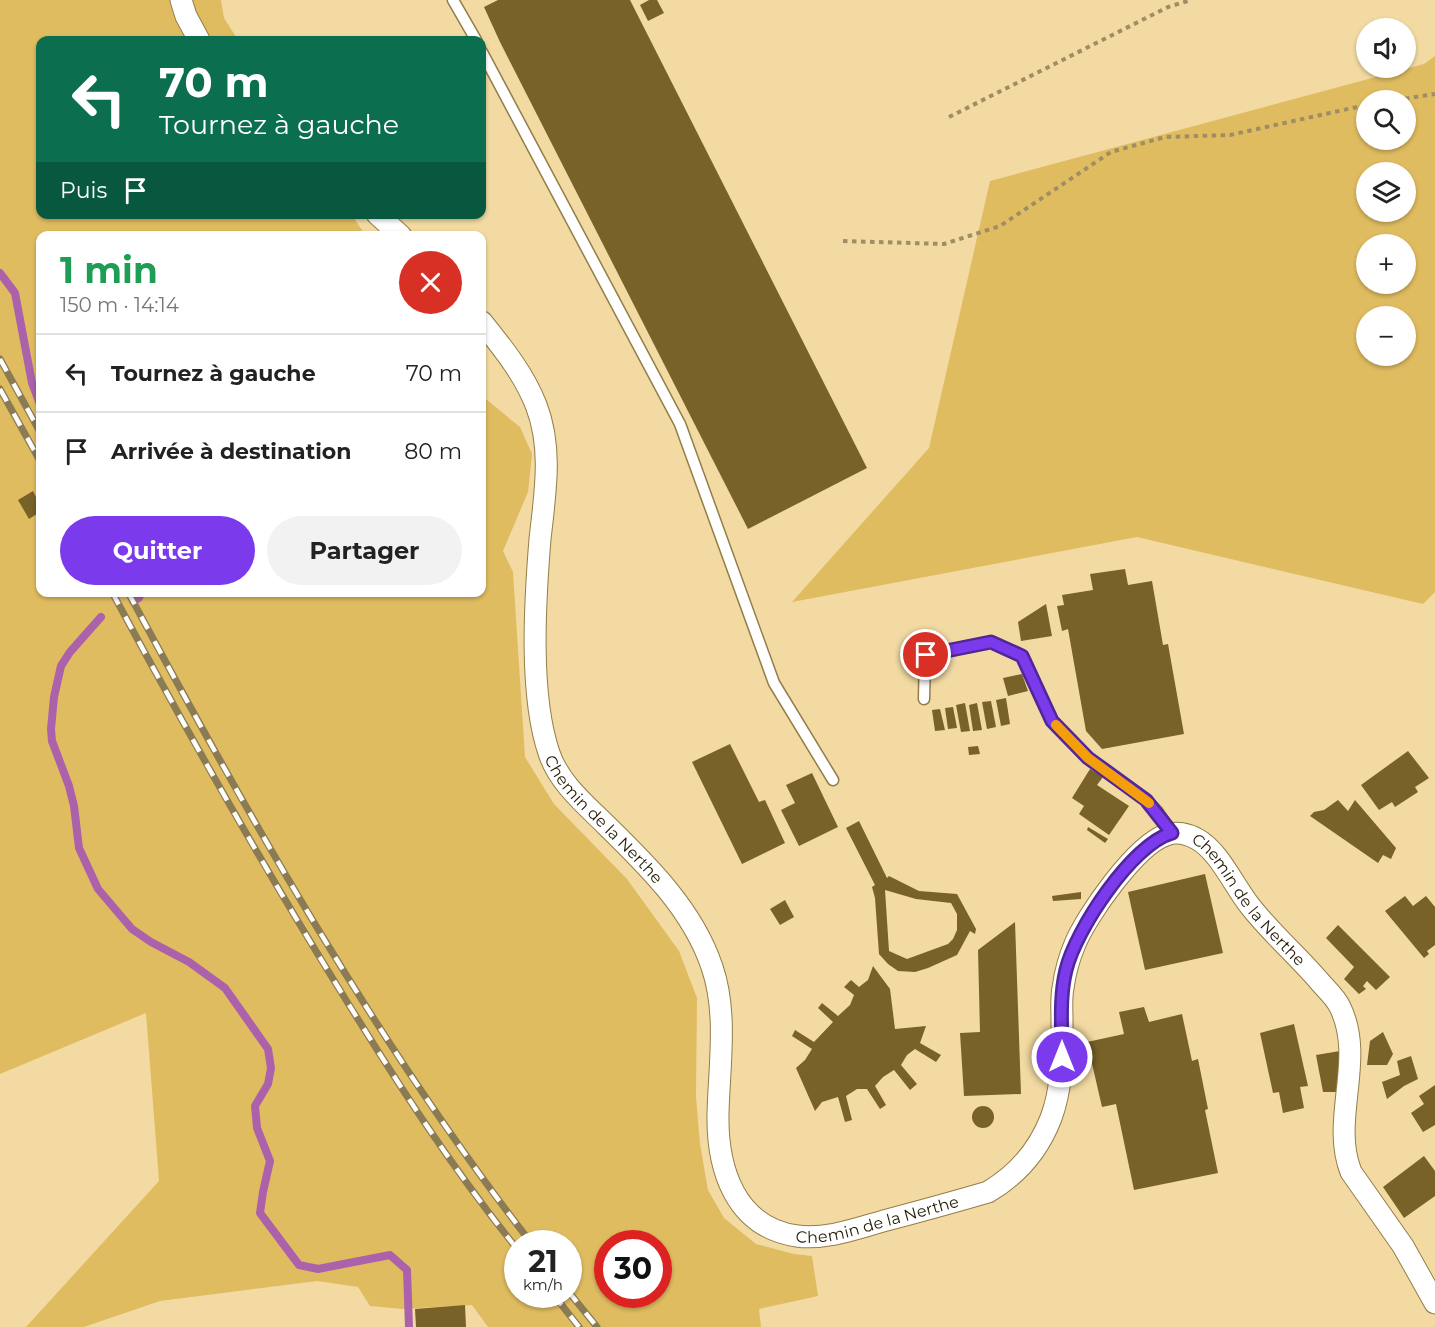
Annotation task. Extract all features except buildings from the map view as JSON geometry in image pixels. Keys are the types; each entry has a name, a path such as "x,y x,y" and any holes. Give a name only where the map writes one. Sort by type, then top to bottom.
{"street":[{"path":"182,0 196,36"},
{"path":"195,0 197,36"},
{"path":"382,219 396,231"},
{"name":"Chemin de la Nerthe","path":"486,328 522,378 536,405 543,432 547,464 537,590 537,656 538,695 549,753 557,772 576,795 644,862 681,907 702,943 712,967 719,995 721,1060 719,1146 731,1189 740,1204 775,1231 798,1236 828,1236 988,1192 1006,1182 1026,1161 1040,1140 1051,1119 1059,1093 1062,1070 1062,991 1066,968 1075,944 1087,920 1132,860 1155,841 1172,833 1191,836 1208,846 1249,905 1312,972 1340,1006 1347,1029 1350,1052 1344,1131 1348,1164 1351,1172 1403,1246 1435,1303"}],"lane":[{"path":"453,0 474,36"},
{"path":"486,60 680,424 774,683 833,780"},
{"path":"924,699 926,655 991,642 1022,656 1052,721 1088,758 1146,800 1172,833"}],"path":[{"path":"950,117 1168,7 1191,0"},
{"path":"1416,97 1435,94"},
{"path":"843,241 944,244 1000,226 1111,152 1165,137 1230,135 1356,107"}],"shaded area":[{"path":"0,0 221,0 224,18 235,36 36,36 36,219 355,219 362,231 36,231 36,597 486,597 486,399 520,427 532,454 528,492 503,551 513,572 525,757 554,804 627,879 679,951 697,998 696,1097 700,1144 708,1190 724,1218 756,1244 794,1254 812,1256 818,1296 759,1309 761,1327 488,1327 472,1305 402,1309 370,1306 358,1287 317,1281 160,1301 84,1327 26,1327 159,1181 146,1013 0,1074"},
{"path":"1435,56 1435,592 1423,604 1137,537 792,602 929,448 990,181 1372,78 1416,78 1416,66 1424,64"}],"waterway":[{"path":"0,273 15,293 36,394"},
{"path":"133,601 139,597"},
{"path":"101,617 70,652 61,666 54,697 52,741 69,786 79,848 98,889 132,929 189,962 225,988 268,1049 271,1068 268,1084 255,1106 257,1128 270,1161 260,1213 299,1265 318,1269 390,1255 407,1270 409,1327"}],"railway":[{"path":"0,359 36,425"},
{"path":"0,389 36,454"},
{"path":"115,597 222,791 338,987 424,1122 504,1233"},
{"path":"131,597 267,844 367,1008 420,1089 522,1230"},
{"path":"564,1308 579,1327"},
{"path":"582,1308 597,1327"}],"slow traffic":[{"path":"1056,725 1088,758 1149,803"}],"route":[{"path":"926,655 991,642 1022,656 1052,721 1088,758 1146,800 1157,811 1172,833 1164,835 1146,847 1132,860 1087,920 1075,944 1066,968 1062,991 1062,1057"}]}
